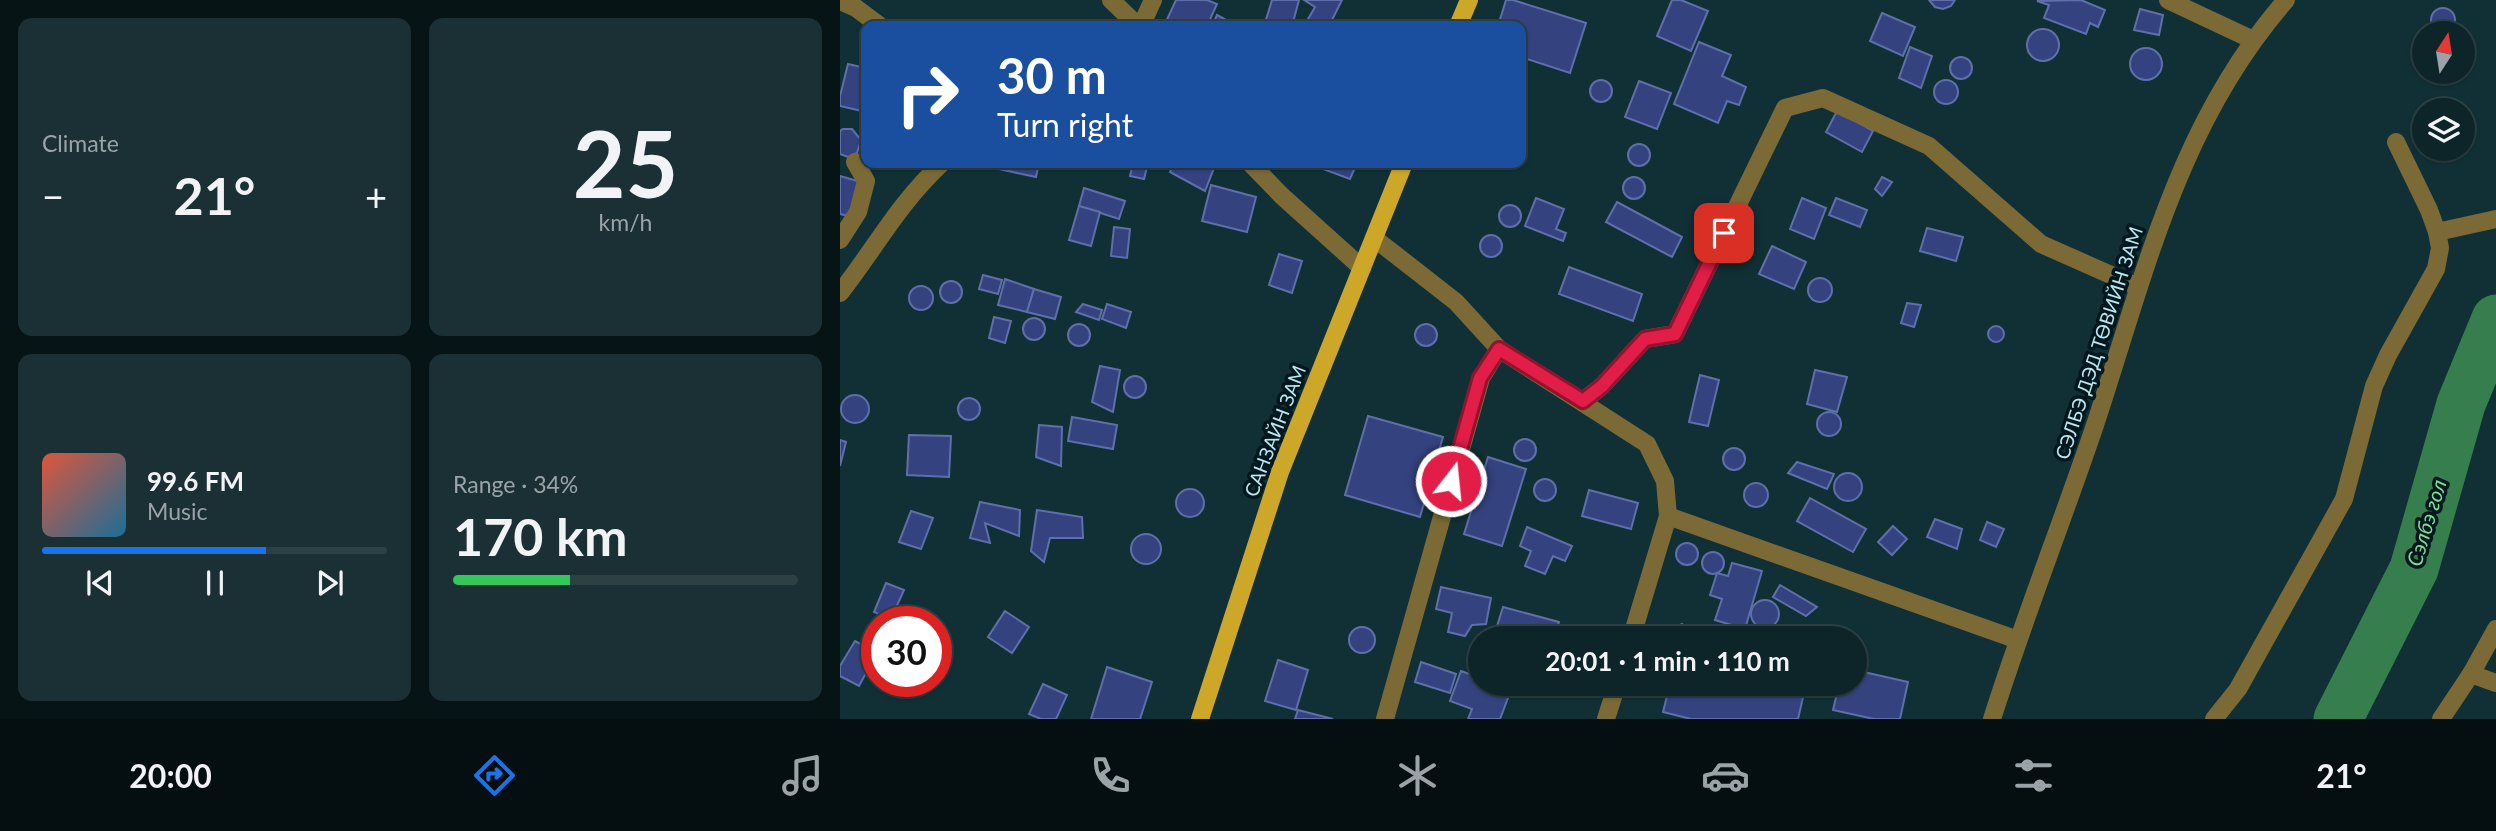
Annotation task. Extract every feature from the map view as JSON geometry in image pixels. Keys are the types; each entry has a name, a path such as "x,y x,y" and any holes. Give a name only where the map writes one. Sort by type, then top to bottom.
{"main road":[{"path":"1460,21 1469,0"},
{"name":"САНЗАЙН ЗАМ","path":"1200,719 1280,472 1402,168"}],"street":[{"path":"1111,0 1134,21"},
{"path":"1142,21 1153,0"},
{"path":"2168,0 2253,40"},
{"name":"СЭЛБЭ ДЭД ТӨВИЙН ЗАМ","path":"1992,719 2074,487 2138,287 2177,178 2195,136 2223,85 2253,40 2286,0"},
{"path":"840,1 856,8 873,21"},
{"path":"1583,401 1602,386 1645,339 1675,334 1785,108 1823,98 1929,146 2041,244 2138,287"},
{"path":"2214,719 2238,689 2344,499 2374,386 2388,355 2436,269 2440,248 2437,232 2430,210 2396,142"},
{"path":"840,240 858,212 866,181 855,162"},
{"path":"840,293 899,209 917,186 937,168"},
{"path":"1255,168 1362,268"},
{"path":"2437,232 2496,219"},
{"path":"1374,238 1456,302 1499,349 1647,444 1665,481 1668,516 1635,626"},
{"path":"1388,718 1480,378 1499,349"},
{"path":"1668,516 2018,640"},
{"path":"2441,719 2471,674 2496,629"},
{"path":"2471,674 2496,683"},
{"path":"1606,719 1613,696"}],"building":[{"path":"1176,0 1207,0 1217,4 1209,21 1166,21"},
{"path":"1272,0 1299,0 1293,21 1266,21"},
{"path":"1304,0 1342,0 1332,21 1307,21 1315,7"},
{"path":"1506,0 1513,0 1586,23 1570,73 1526,59 1526,21 1500,21"},
{"path":"1672,0 1681,0 1708,11 1691,51 1657,36"},
{"path":"1929,0 1955,0 1951,6 1943,9 1935,7"},
{"path":"2081,0 2105,10 2098,27 2090,23 2086,34 2044,18 2049,5 2037,1"},
{"path":"2140,9 2163,15 2159,35 2134,30"},
{"path":"2438,9 2448,9 2454,15 2455,21 2431,21 2434,11"},
{"path":"1882,13 1915,27 1903,56 1870,41"},
{"path":"1217,15 1228,21 1214,21"},
{"path":"2043,29 2054,34 2059,45 2054,56 2043,61 2032,56 2027,45 2032,34"},
{"path":"1699,42 1731,55 1722,76 1746,87 1739,105 1727,101 1718,123 1674,104"},
{"path":"1910,47 1932,56 1921,88 1899,78"},
{"path":"2146,48 2157,53 2162,64 2157,75 2146,80 2135,75 2130,64 2135,53"},
{"path":"1961,57 1969,60 1972,68 1969,76 1961,79 1953,76 1950,68 1953,60"},
{"path":"848,64 861,67 861,111 840,106"},
{"path":"1601,80 1609,83 1612,91 1609,99 1601,102 1593,99 1590,91 1593,83"},
{"path":"1946,80 1957,87 1958,92 1951,103 1946,104 1935,97 1934,92 1941,81"},
{"path":"1639,81 1671,93 1657,129 1625,117"},
{"path":"1837,111 1873,131 1862,152 1826,132"},
{"path":"852,129 861,140 857,153 848,157 840,154 840,131"},
{"path":"1639,144 1647,147 1650,155 1647,163 1639,166 1631,163 1628,155 1631,147"},
{"path":"994,168 1038,168 1036,177"},
{"path":"1132,168 1147,168 1144,179 1130,176"},
{"path":"1172,168 1214,168 1205,191 1170,172"},
{"path":"1320,168 1355,168 1350,179"},
{"path":"840,176 861,182 851,217 840,214"},
{"path":"1634,177 1642,180 1645,188 1642,196 1634,199 1626,196 1623,188 1626,180"},
{"path":"1882,177 1892,182 1882,196 1875,189"},
{"path":"1211,185 1256,197 1247,232 1202,221"},
{"path":"1084,188 1125,201 1119,219 1079,206"},
{"path":"1536,198 1564,209 1556,229 1566,233 1563,241 1525,226"},
{"path":"1802,198 1826,208 1814,239 1790,229"},
{"path":"1836,198 1867,210 1860,227 1829,215"},
{"path":"1617,202 1682,237 1672,257 1606,222"},
{"path":"1510,205 1518,208 1521,216 1518,224 1510,227 1502,224 1499,216 1502,208"},
{"path":"1079,206 1100,212 1091,246 1069,240"},
{"path":"1114,227 1130,229 1127,258 1111,256"},
{"path":"1927,228 1963,237 1956,261 1920,251"},
{"path":"1491,235 1499,238 1502,246 1499,254 1491,257 1483,254 1480,246 1483,238"},
{"path":"1772,246 1806,262 1794,289 1759,274"},
{"path":"1279,254 1302,261 1292,293 1269,285"},
{"path":"1569,267 1642,294 1633,321 1559,294"},
{"path":"983,275 1002,280 998,294 979,289"},
{"path":"1820,278 1829,281 1832,290 1829,299 1820,302 1811,299 1808,290 1811,281"},
{"path":"1005,279 1034,289 1027,312 998,305"},
{"path":"951,281 959,284 962,292 959,300 951,303 943,300 940,292 943,284"},
{"path":"921,286 930,289 933,298 930,307 921,310 912,307 909,298 912,289"},
{"path":"1034,289 1061,297 1055,319 1027,312"},
{"path":"1907,303 1921,305 1914,327 1901,323"},
{"path":"1083,304 1102,310 1099,320 1076,312"},
{"path":"1107,304 1131,312 1126,328 1102,319"},
{"path":"994,317 1011,321 1005,343 989,338"},
{"path":"1034,318 1042,321 1045,329 1042,337 1034,340 1026,337 1023,329 1026,321"},
{"path":"1079,324 1087,327 1090,335 1087,343 1079,346 1071,343 1068,335 1071,327"},
{"path":"1426,324 1434,327 1437,335 1434,343 1426,346 1418,343 1415,335 1418,327"},
{"path":"1993,326 1999,326 2004,334 2002,340 1993,342 1988,337 1988,331"},
{"path":"1100,366 1120,370 1113,412 1092,402"},
{"path":"1815,370 1847,377 1837,412 1807,404"},
{"path":"1700,375 1719,380 1708,426 1689,422"},
{"path":"1135,376 1143,379 1146,387 1143,395 1135,398 1127,395 1124,387 1127,379"},
{"path":"855,395 865,399 869,409 865,419 855,423 845,419 841,409 845,399"},
{"path":"969,398 977,401 980,409 977,417 969,420 961,417 958,409 961,401"},
{"path":"1829,412 1838,415 1841,424 1838,433 1829,436 1820,433 1817,424 1820,415"},
{"path":"1368,416 1443,437 1420,517 1345,495"},
{"path":"1072,417 1117,425 1113,449 1068,441"},
{"path":"1039,425 1062,427 1061,466 1036,457"},
{"path":"909,435 951,436 949,477 907,475"},
{"path":"1525,439 1533,442 1536,450 1533,458 1525,461 1517,458 1514,450 1517,442"},
{"path":"840,440 846,442 840,466"},
{"path":"1734,448 1742,451 1745,459 1742,467 1734,470 1726,467 1723,459 1726,451"},
{"path":"1488,457 1526,469 1502,546 1464,534"},
{"path":"1797,462 1834,474 1827,489 1788,473"},
{"path":"1848,473 1858,477 1862,487 1858,497 1848,501 1838,497 1834,487 1838,477"},
{"path":"1545,479 1553,482 1556,490 1553,498 1545,501 1537,498 1534,490 1537,482"},
{"path":"1756,483 1765,486 1768,495 1765,504 1756,507 1747,504 1744,495 1747,486"},
{"path":"1190,489 1200,493 1204,503 1200,513 1190,517 1180,513 1176,503 1180,493"},
{"path":"1589,490 1638,503 1631,529 1582,516"},
{"path":"1810,498 1866,529 1853,552 1797,521"},
{"path":"980,502 1020,510 1019,536 985,523 990,543 970,538"},
{"path":"1037,510 1082,517 1083,538 1050,538 1044,562 1031,551"},
{"path":"911,511 933,518 921,549 899,542"},
{"path":"1935,519 1962,529 1957,549 1927,537"},
{"path":"1987,522 2004,529 1996,547 1980,540"},
{"path":"1893,526 1907,539 1892,555 1878,542"},
{"path":"1527,527 1572,546 1565,561 1553,556 1545,574 1525,566 1531,551 1520,546"},
{"path":"1146,534 1156,539 1161,549 1156,559 1146,564 1136,559 1131,549 1136,539"},
{"path":"1687,543 1695,546 1698,554 1695,562 1687,565 1679,562 1676,554 1679,546"},
{"path":"1713,552 1721,555 1724,563 1721,571 1713,574 1705,571 1702,563 1705,555"},
{"path":"1732,563 1762,571 1746,626 1715,620 1722,599 1710,595 1717,573 1728,576"},
{"path":"886,583 904,590 897,606 876,606"},
{"path":"1780,585 1817,607 1806,616 1773,597"},
{"path":"1441,587 1491,598 1486,624 1468,626 1465,636 1448,632 1452,613 1436,609"},
{"path":"1760,601 1770,601 1778,609 1778,619 1772,626 1758,626 1752,619 1752,609"},
{"path":"1503,607 1559,622 1558,626 1497,626"},
{"path":"1005,611 1029,627 1012,653 988,637"},
{"path":"1362,627 1371,631 1375,640 1371,649 1362,653 1353,649 1349,640 1353,631"},
{"path":"855,641 861,644 859,686 840,676 840,666"},
{"path":"1278,660 1308,670 1296,710 1265,701"},
{"path":"1421,662 1456,674 1450,693 1415,682"},
{"path":"1107,667 1152,682 1140,719 1091,719"},
{"path":"1461,671 1468,674 1468,696 1509,696 1500,719 1468,719 1472,709 1450,701"},
{"path":"1867,673 1908,682 1900,719 1874,719 1833,710 1836,696 1867,696"},
{"path":"1043,684 1067,695 1056,719 1041,719 1029,714"},
{"path":"1667,696 1803,696 1798,719 1691,719 1663,712"},
{"path":"1298,710 1333,719 1295,719"}],"waterway":[{"name":"Сэлбэ гол","path":"2338,719 2414,569 2461,404 2496,319"}],"route":[{"path":"1451,481 1480,378 1499,349 1583,401 1602,386 1645,339 1675,334 1724,233"}]}
